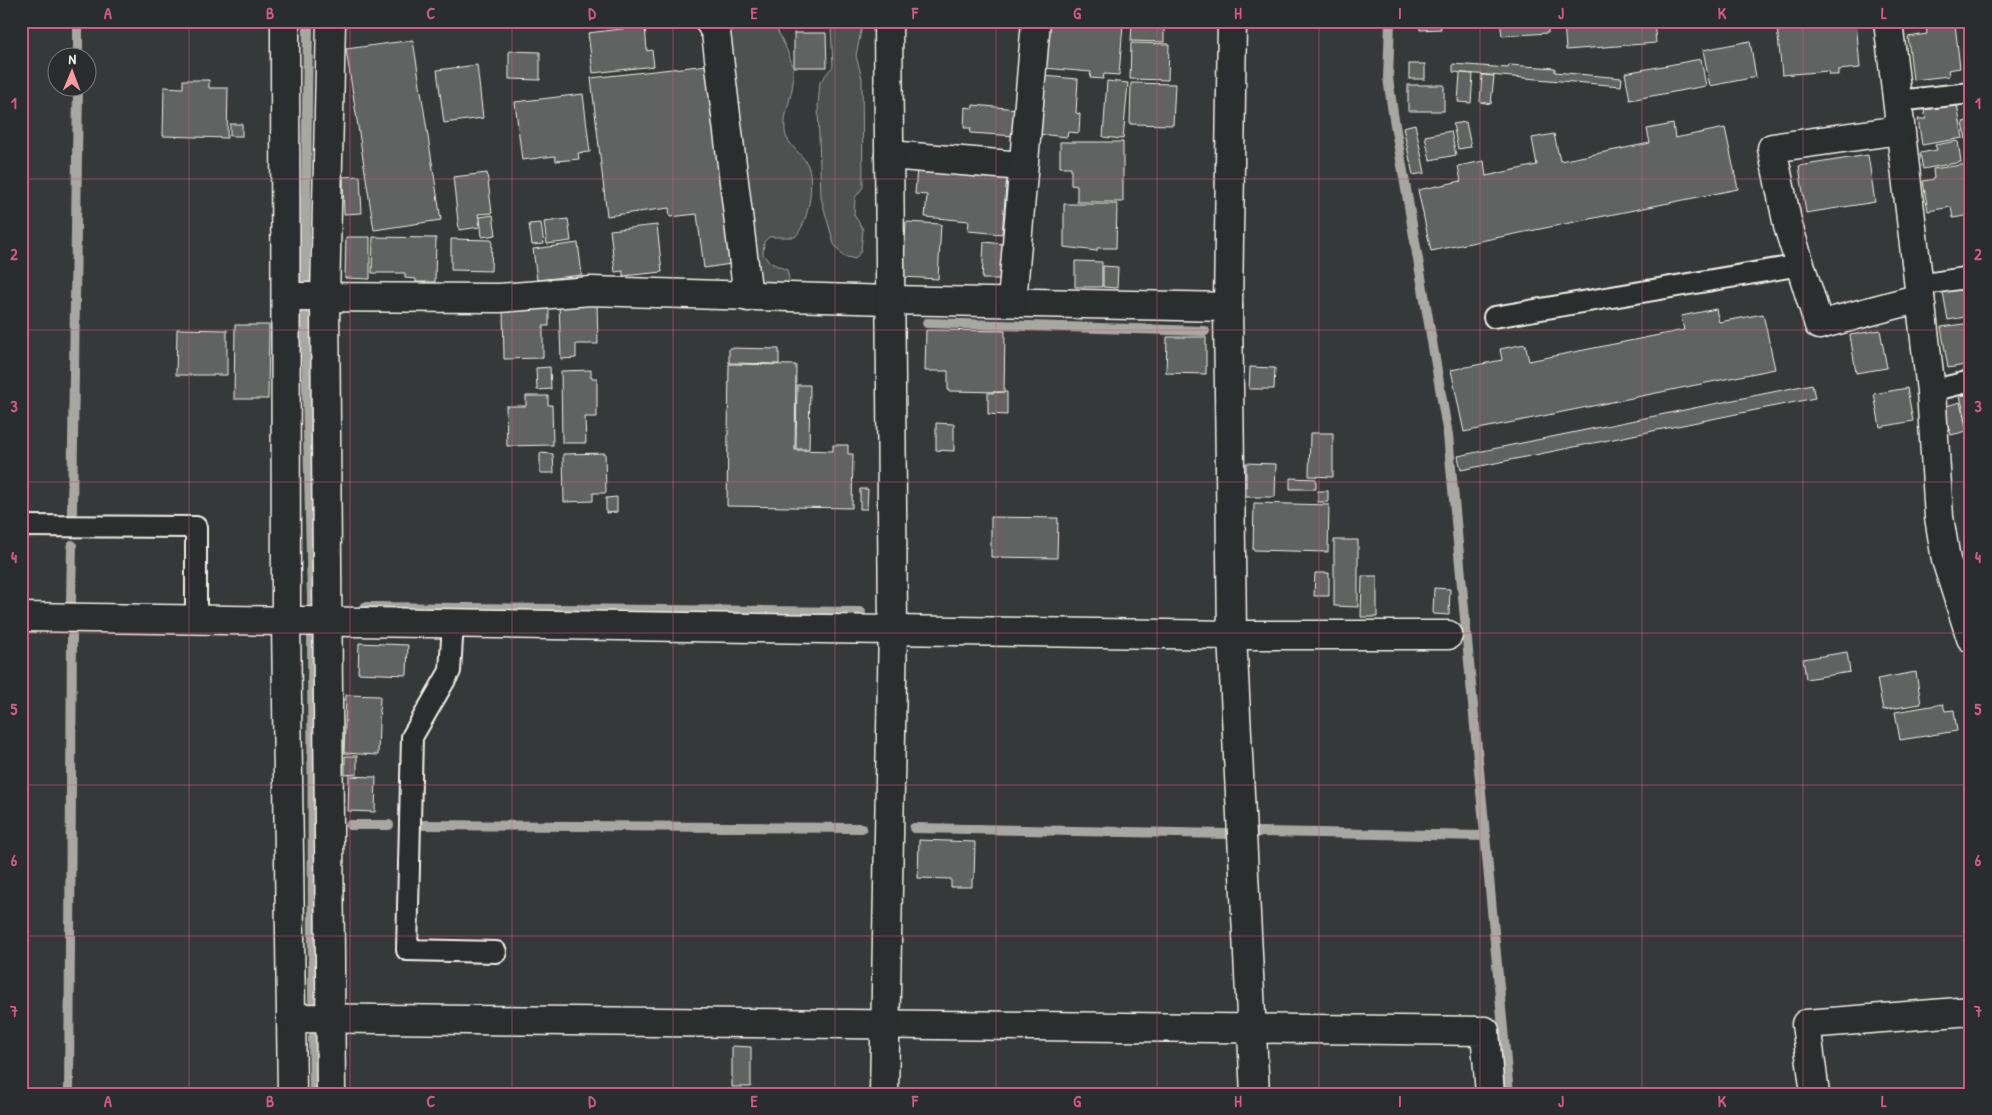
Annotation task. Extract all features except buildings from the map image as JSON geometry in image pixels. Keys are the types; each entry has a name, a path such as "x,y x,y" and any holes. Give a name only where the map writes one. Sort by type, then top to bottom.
{"street":[{"path":"285,21 286,620 292,1094"},
{"path":"331,21 325,299 329,621 331,1094"},
{"path":"709,21 716,33 748,297"},
{"path":"884,1094 893,628 888,21"},
{"path":"1012,302 1036,21"},
{"path":"1232,21 1228,307 1232,635 1255,1094"},
{"path":"1888,21 1932,391 1939,516 1946,560 1970,636"},
{"path":"1900,130 1772,148 1788,226 1819,325 1919,292"},
{"path":"889,155 1023,166"},
{"path":"286,297 325,299 499,298 591,291 748,297 1228,307"},
{"path":"21,617 893,628 1232,635 1448,635"},
{"path":"1815,1094 1806,1024 1971,1011"},
{"path":"292,1018 1252,1030 1485,1031 1490,1094"}],"lane":[{"path":"1897,101 1971,93"},
{"path":"1494,317 1801,265"},
{"path":"1919,292 1971,277"},
{"path":"1932,391 1971,381"},
{"path":"21,526 196,527 196,619"},
{"path":"454,623 450,672 412,737 407,950 496,952"}],"shaded area":[{"path":"725,21 773,21 792,66 793,82 785,119 785,131 789,141 807,164 811,185 809,205 800,231 795,237 769,237 764,242 763,254 769,262 787,270 789,279 783,287 758,286"},
{"path":"834,21 863,21 856,56 862,78 863,187 855,198 854,215 863,229 861,251 855,259 843,256 834,244 821,198 818,106 820,82 833,66 831,27"}],"waterway":[{"path":"1390,21 1388,78 1448,435 1509,1094"},
{"path":"78,25 78,48"},
{"path":"305,287 308,26"},
{"path":"72,513 78,98"},
{"path":"305,308 312,599 313,1000"},
{"path":"927,323 1205,331"},
{"path":"71,603 72,545"},
{"path":"365,607 861,612"},
{"path":"69,1094 72,636"},
{"path":"350,825 389,825"},
{"path":"424,825 862,828"},
{"path":"914,828 1227,834"},
{"path":"1258,832 1486,836"},
{"path":"313,1038 314,1094"}]}
